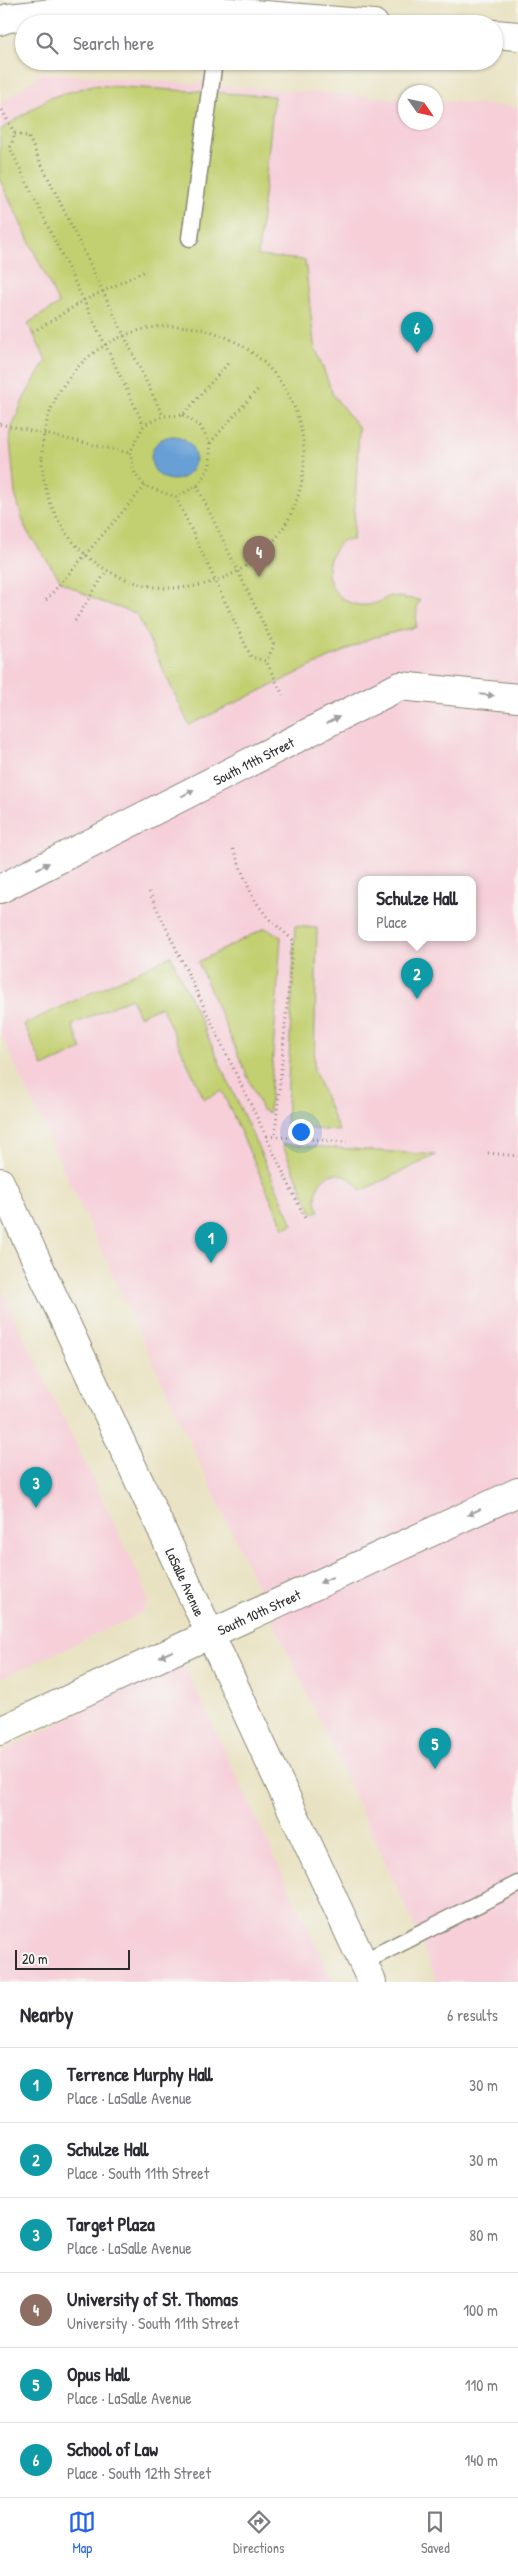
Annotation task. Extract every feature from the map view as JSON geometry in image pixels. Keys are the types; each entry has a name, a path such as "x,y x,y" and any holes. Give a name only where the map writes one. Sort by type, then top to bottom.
{"street":[{"path":"6,13 134,4 207,15"},
{"path":"503,35 518,36"},
{"name":"South 11th Street","path":"0,888 400,686 518,698"},
{"name":"LaSalle Avenue","path":"0,1182 367,1972"},
{"name":"South 10th Street","path":"0,1731 518,1492"}],"lane":[{"path":"190,238 213,70"},
{"path":"367,1972 518,1884"}],"path":[{"path":"2,110 15,134 10,148 102,343 144,425"},
{"path":"15,134 28,136 163,416"},
{"path":"33,332 83,301 145,271"},
{"path":"167,325 210,330 228,337 257,355 289,394 305,459 290,517 261,556 216,583 186,589 150,588 105,573 84,556 44,492 42,434 68,376 102,343 124,337 167,325"},
{"path":"183,415 230,361"},
{"path":"210,442 258,389"},
{"path":"176,497 197,486 210,466 210,442 200,426 183,415 163,416 144,425 130,453 135,474 145,486 176,497 251,657 266,661 283,695"},
{"path":"0,424 130,453"},
{"path":"46,600 145,486"},
{"path":"197,486 274,646 266,661"},
{"path":"75,621 105,573"},
{"path":"233,849 253,898 268,918 293,940 275,1136"},
{"path":"149,892 305,1218"},
{"path":"266,1136 347,1142"},
{"path":"488,1154 518,1156"}],"shaded area":[{"path":"43,73 398,98 398,130 443,130 443,102 518,107 518,1982 437,1982 414,1924 0,1032 0,104"},
{"path":"0,1287 145,1588 147,1603 141,1613 0,1679"},
{"path":"174,1665 183,1667 189,1675 333,1982 0,1982 0,1753"}],"green space":[{"path":"93,85 274,96 258,256 305,260 314,344 333,395 359,428 353,540 343,540 332,554 328,568 330,581 336,593 347,601 359,605 374,604 389,596 420,600 417,606 416,627 371,638 189,725 137,614 96,600 62,582 26,530 15,494 10,440 12,427 24,398 46,360 28,323 59,304 0,180 0,130 49,98"},
{"path":"295,926 317,928 314,1070 339,1131 286,1127"},
{"path":"265,928 281,937 269,1113 262,1110 198,962"},
{"path":"171,956 293,1224 284,1228 222,1091 204,1099 161,1006 139,1016 131,998 72,1025 82,1049 43,1067 24,1024"},
{"path":"282,1144 436,1155 361,1191 347,1177 332,1174 321,1182 318,1188 316,1195 319,1211 313,1214"}],"water":[{"path":"173,436 185,440 191,446 195,458 191,470 185,476 173,480 161,476 155,470 151,458 155,446 161,440"}],"place":[{"name":"School of Law","path":"417,353"},
{"name":"University of St. Thomas","path":"259,577"},
{"name":"Schulze Hall","path":"417,999"},
{"name":"Terrence Murphy Hall","path":"211,1263"},
{"name":"Target Plaza","path":"36,1508"},
{"name":"Opus Hall","path":"435,1769"}]}
